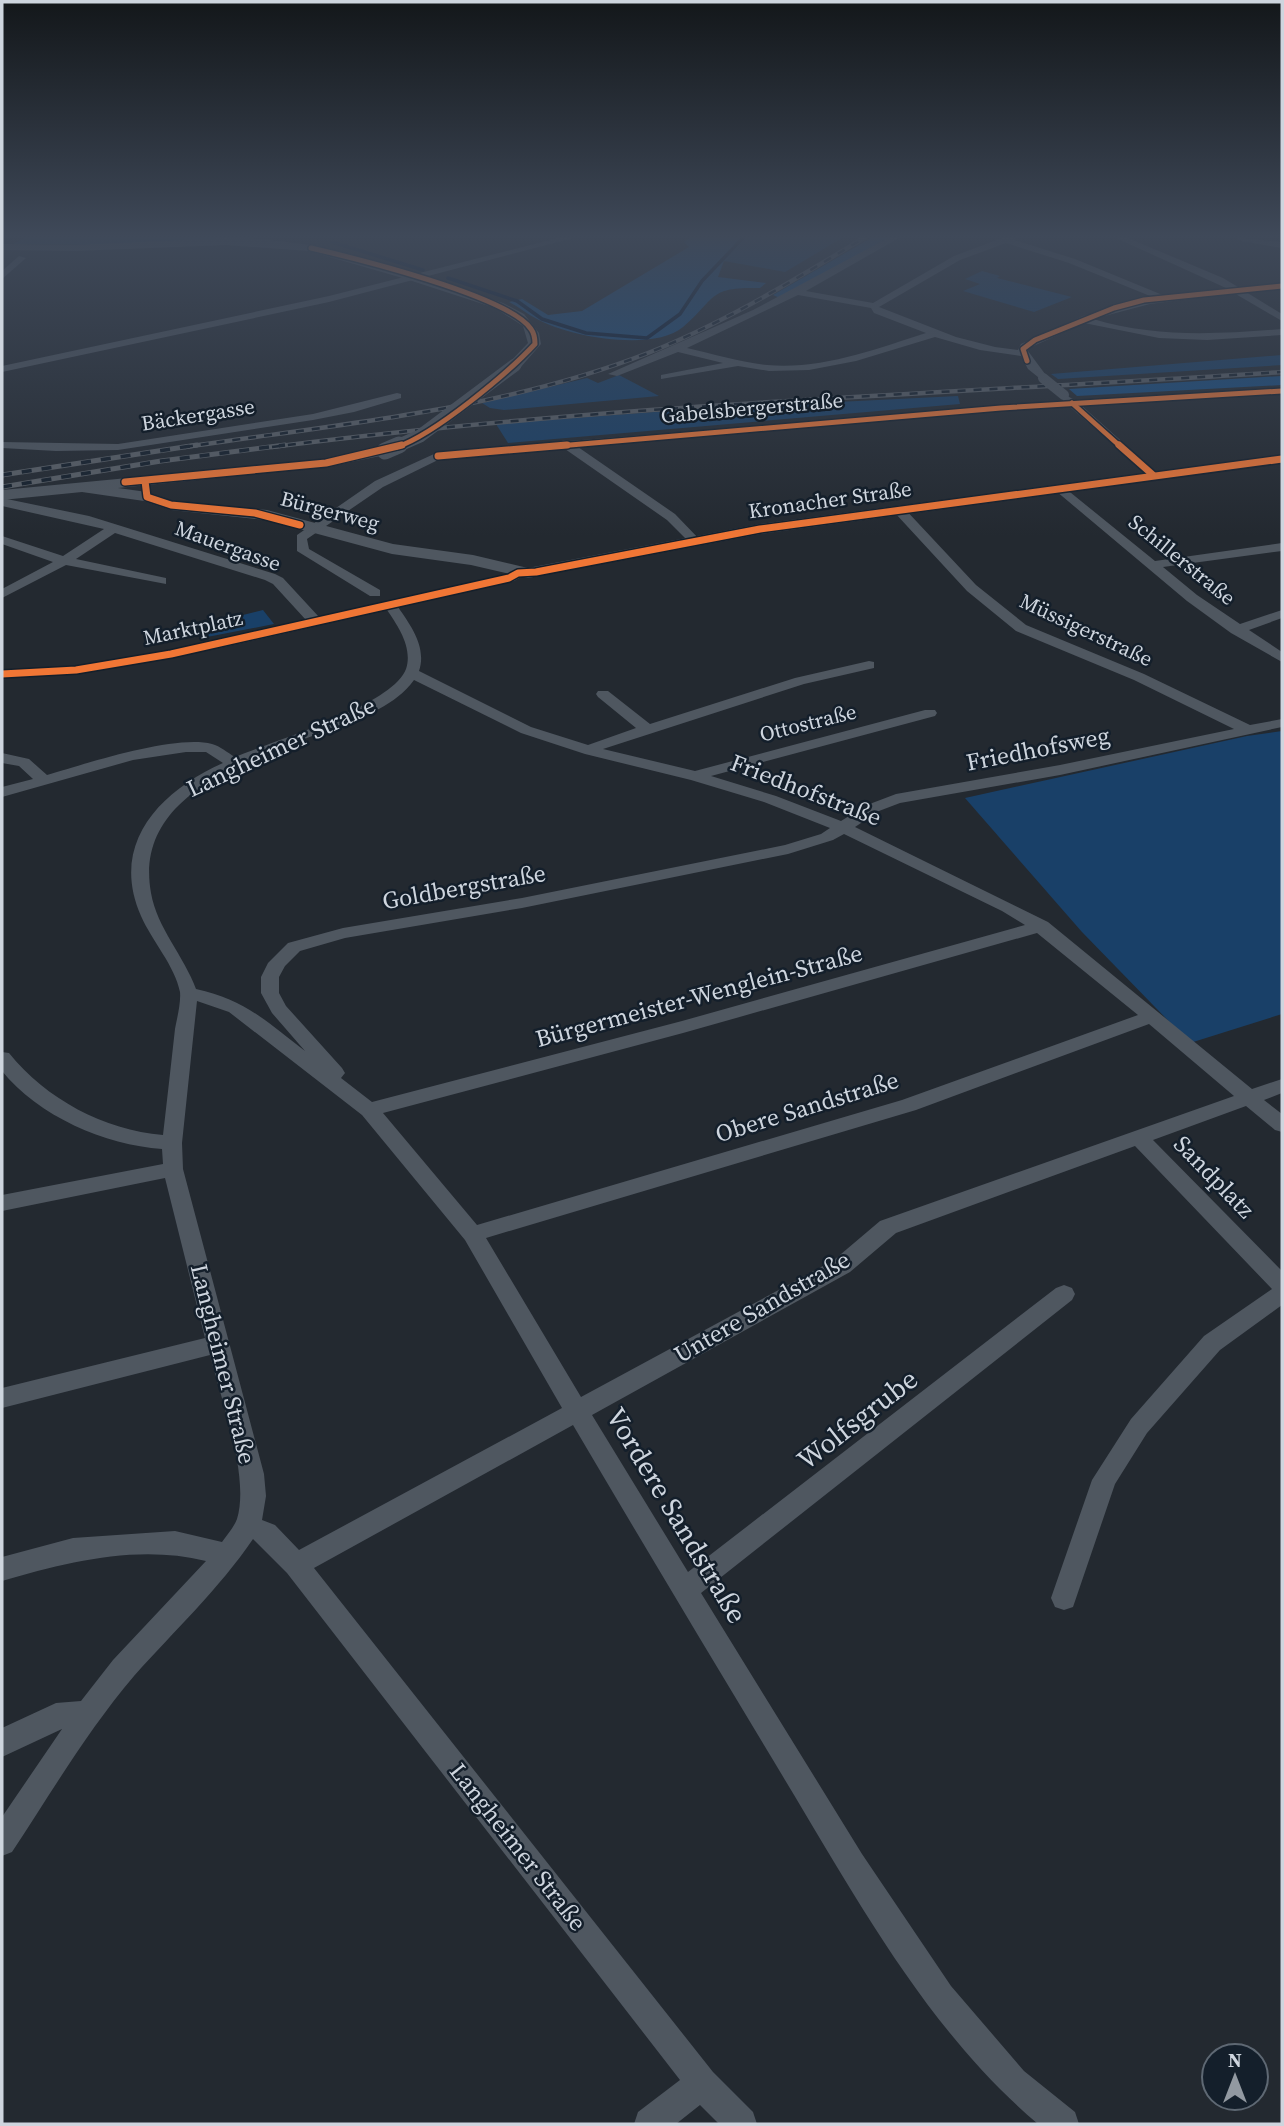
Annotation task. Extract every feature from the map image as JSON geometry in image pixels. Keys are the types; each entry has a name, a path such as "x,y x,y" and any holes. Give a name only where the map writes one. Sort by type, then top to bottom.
{"street":[{"path":"2,369 146,337"},
{"path":"2,495 74,486 146,489 352,459 385,451 420,436 514,365 535,344 535,337"},
{"path":"613,374 704,337"},
{"path":"679,349 776,369 861,356 923,337"},
{"path":"946,337 991,349 1023,353"},
{"path":"1042,337 1025,346 1023,353 1031,367 1153,475"},
{"path":"1161,337 1224,337"},
{"path":"665,377 741,363"},
{"name":"Gabelsbergerstraße","path":"313,528 379,484 422,461 454,453 1068,399 1282,391"},
{"name":"Bäckergasse","path":"2,445 118,447 313,417 350,410 397,396"},
{"path":"564,443 671,517 695,541"},
{"name":"Kronacher Straße","path":"389,603 509,578 518,573 536,572 695,541 899,510 1282,458"},
{"name":"Schillerstraße","path":"1060,488 1192,598 1236,630 1282,658"},
{"name":"Bürgerweg","path":"146,489 171,505 267,515 392,549 473,560 518,573"},
{"name":"Mauergasse","path":"2,502 114,528 270,577 278,581 315,621"},
{"name":"Müssigerstraße","path":"899,510 983,598 1021,628 1196,703 1247,729"},
{"path":"2,594 64,561 114,528"},
{"path":"313,528 302,538 303,551 375,593"},
{"path":"3,542 64,561 161,581"},
{"path":"1153,565 1282,547"},
{"path":"389,603 408,631 414,650 413,674"},
{"name":"Marktplatz","path":"2,674 54,672 142,659 389,603"},
{"path":"1236,630 1282,614"},
{"path":"590,751 601,744 800,681 869,664"},
{"name":"Friedhofstraße","path":"413,674 526,730 590,751 696,776 770,799 845,828 918,861 1042,926 1282,1125"},
{"name":"Langheimer Straße","path":"413,674 399,691 379,704 196,781 173,798 153,823 142,853 140,880 144,904 182,972 189,993 172,1143 173,1169 251,1474 254,1496 248,1526 266,1534 296,1565 702,2083 741,2124"},
{"path":"603,694 647,729"},
{"name":"Ottostraße","path":"696,776 713,769 930,713"},
{"path":"1247,729 1282,723"},
{"name":"Friedhofsweg","path":"845,828 873,808 896,799 1060,770 1247,729"},
{"path":"2,792 132,756 186,747 209,748 234,763"},
{"path":"2,758 23,762 43,779"},
{"name":"Goldbergstraße","path":"369,1110 274,1001 270,993 270,977 276,963 294,947 343,933 522,903 788,849 814,842 845,828"},
{"name":"Bürgermeister-Wenglein-Straße","path":"369,1110 683,1027 1042,926"},
{"name":"Vordere Sandstraße","path":"189,993 220,1000 236,1008 369,1110 473,1234 576,1410 852,1864 940,1997 1013,2082 1063,2124"},
{"name":"Obere Sandstraße","path":"473,1234 909,1105 1150,1017"},
{"path":"2,1058 20,1081 37,1094 83,1118 132,1138 172,1143"},
{"name":"Untere Sandstraße","path":"296,1565 842,1266 888,1227 1282,1086"},
{"name":"Sandplatz","path":"1137,1136 1282,1285"},
{"path":"2,1203 173,1169"},
{"path":"1064,1598 1104,1480 1139,1426 1212,1343 1282,1293"},
{"name":"Wolfsgrube","path":"686,1589 1064,1294"},
{"path":"2,1398 218,1344"},
{"path":"2,1842 88,1714 122,1669 228,1555 248,1526"},
{"path":"2,1569 73,1549 175,1542 228,1555"},
{"path":"2,1743 56,1717 88,1714"},
{"path":"650,2124 702,2083"}],"shaded area":[{"path":"598,337 660,337 632,340"},
{"path":"1282,355 1282,365 1058,379 1051,374"},
{"path":"619,375 659,396 504,410 490,408 482,403 587,378 598,383"},
{"path":"1282,376 1282,385 1077,396 1069,389"},
{"path":"958,396 960,404 508,443 496,424 680,410"},
{"path":"263,610 274,624 207,637 203,629 207,624"},
{"path":"1282,731 1282,1014 1190,1043 1082,932 965,798 1247,736"}],"waterway":[{"path":"637,337 648,337"}],"railway":[{"path":"185,447 478,402 593,372 684,337"},
{"path":"272,447 397,432 649,410 1282,372"},
{"path":"2,475 197,445"},
{"path":"2,487 161,461 285,445"}],"cycle path":[{"path":"125,482 326,463 385,451 405,444 433,427 515,365 535,344 534,337"},
{"path":"1027,361 1023,349 1042,337"},
{"path":"438,456 1001,408 1282,391"},
{"path":"1072,403 1153,475"},
{"path":"2,674 76,670 171,654 509,578 518,573 536,572 760,529 1282,459"},
{"path":"145,481 147,497 171,505 255,513 300,525"}]}
